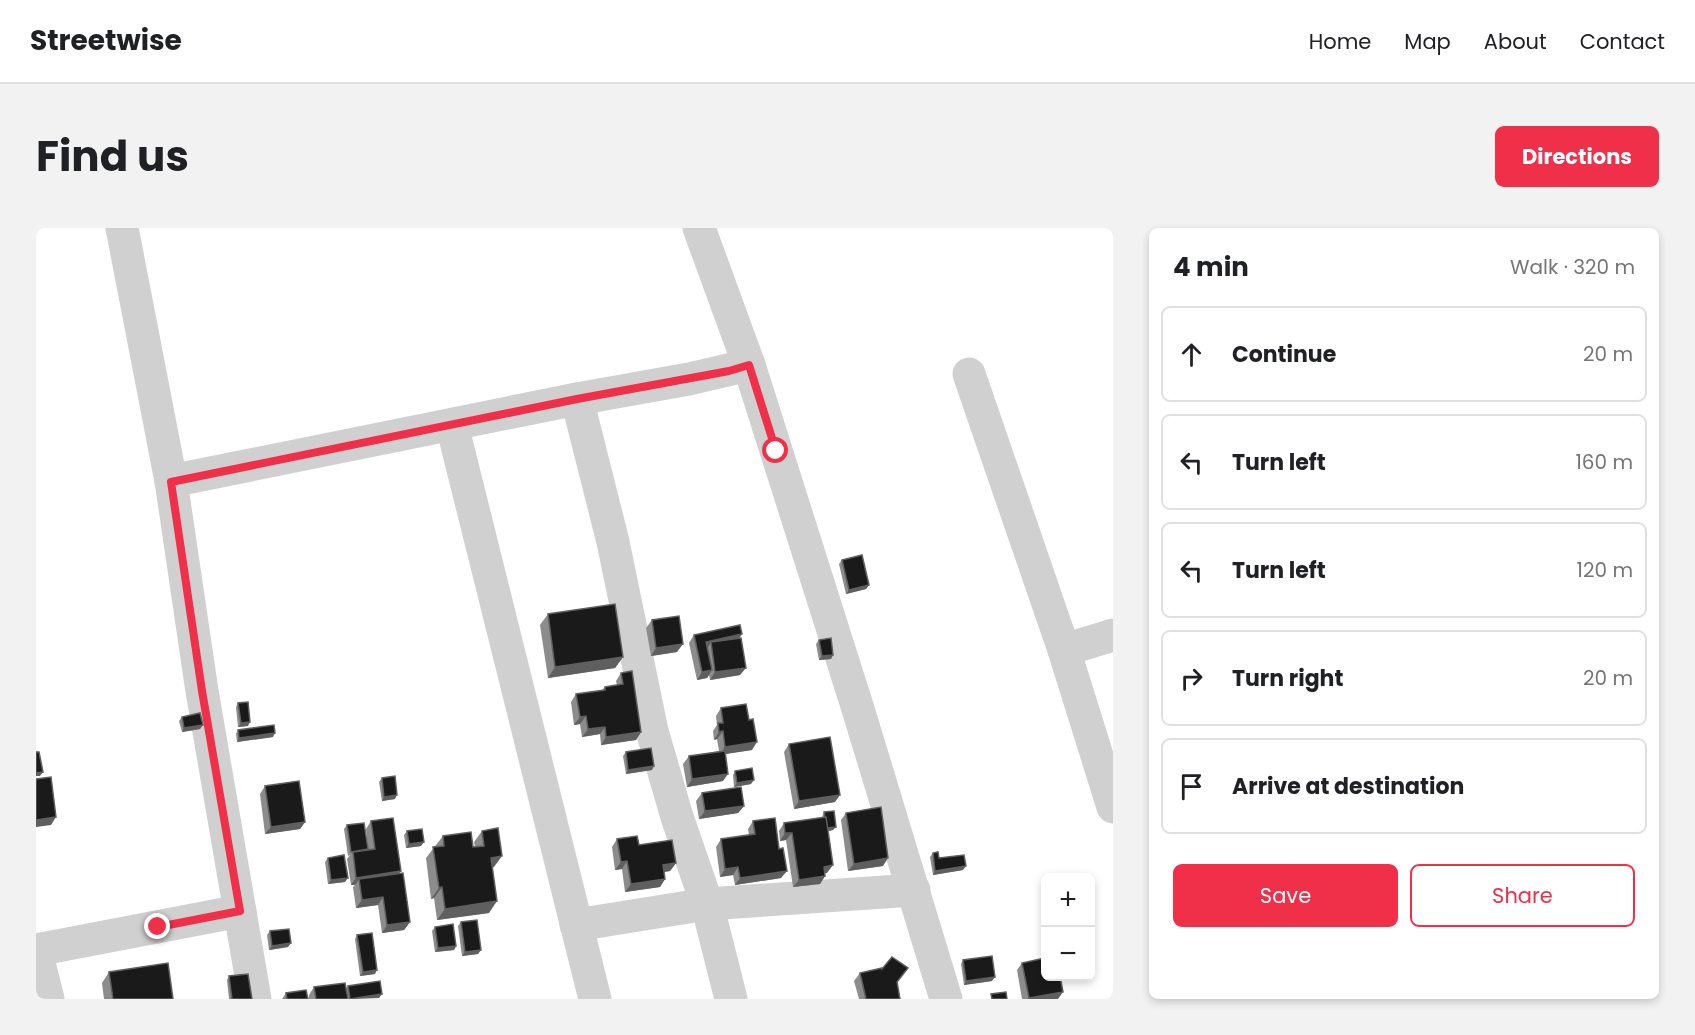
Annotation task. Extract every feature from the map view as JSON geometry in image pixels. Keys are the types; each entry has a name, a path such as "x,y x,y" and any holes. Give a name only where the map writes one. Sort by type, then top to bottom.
{"street":[{"path":"122,228 171,482 202,691 255,999"},
{"path":"699,228 749,365 946,999"},
{"path":"171,482 577,399 699,377 749,365"},
{"path":"969,374 1064,650 1113,807"},
{"path":"577,399 613,542 652,731 677,817 707,904 731,999"},
{"path":"452,425 595,999"},
{"path":"1064,650 1113,635"},
{"path":"576,925 707,904 914,890"},
{"path":"48,999 36,950 240,911"}],"building":[{"path":"862,555 869,585 849,590 842,560"},
{"path":"615,604 623,657 555,667 548,614"},
{"path":"679,616 683,644 656,648 652,620"},
{"path":"740,625 742,634 706,642 712,670 702,672 694,635"},
{"path":"741,638 746,668 715,672 711,642"},
{"path":"831,638 833,655 822,656 819,640"},
{"path":"632,671 641,732 606,737 605,727 588,729 586,716 580,717 576,694 605,690 605,687 623,684 621,673"},
{"path":"248,702 250,722 241,723 238,703"},
{"path":"746,704 749,720 753,719 757,742 725,747 723,731 719,732 718,723 723,723 721,708"},
{"path":"200,713 203,725 184,728 182,717"},
{"path":"274,725 275,733 239,738 238,730"},
{"path":"830,737 840,795 799,801 789,744"},
{"path":"651,748 654,766 628,770 626,752"},
{"path":"725,751 728,774 692,779 689,756"},
{"path":"36,752 39,752 43,772 36,773"},
{"path":"752,768 754,780 737,783 735,771"},
{"path":"395,776 397,795 384,797 382,778"},
{"path":"51,777 56,817 36,820 36,779"},
{"path":"299,781 305,822 271,827 265,786"},
{"path":"741,787 744,806 705,811 702,793"},
{"path":"881,807 888,858 854,864 846,813"},
{"path":"834,811 836,827 827,828 824,812"},
{"path":"826,817 833,865 824,867 825,876 799,880 792,833 785,833 784,823"},
{"path":"393,818 401,871 356,878 353,852 375,849 371,821"},
{"path":"775,818 779,849 783,848 787,871 740,878 738,867 725,869 721,839 755,834 753,821"},
{"path":"364,823 368,849 351,852 347,825"},
{"path":"498,828 502,856 491,858 497,901 445,909 442,887 439,888 433,847 444,846 443,836 471,832 473,847 484,846 482,831"},
{"path":"422,829 424,842 409,844 407,831"},
{"path":"637,836 639,845 672,840 676,863 663,865 665,879 631,884 627,861 621,862 617,839"},
{"path":"938,852 939,858 964,855 966,866 935,871 933,853"},
{"path":"344,855 348,878 331,880 328,858"},
{"path":"403,873 410,922 387,925 383,897 362,900 359,879"},
{"path":"477,920 481,950 465,952 461,922"},
{"path":"453,924 456,946 438,948 435,927"},
{"path":"289,929 291,943 272,946 270,931"},
{"path":"372,933 377,970 363,972 357,935"},
{"path":"992,956 995,977 966,981 963,960"},
{"path":"892,957 908,968 897,982 900,999 866,999 860,973 882,969"},
{"path":"1041,959 1041,981 1061,981 1063,992 1029,998 1022,963"},
{"path":"168,963 173,999 113,999 109,972"},
{"path":"248,974 252,999 232,999 229,976"},
{"path":"380,981 382,994 350,999 348,986"},
{"path":"345,983 348,999 316,999 314,987"},
{"path":"306,990 308,999 287,999 286,993"},
{"path":"1006,992 1007,999 992,999 991,994"}],"route":[{"path":"158,927 240,911 202,691 171,482 577,399 729,371 749,365 776,451"}]}
